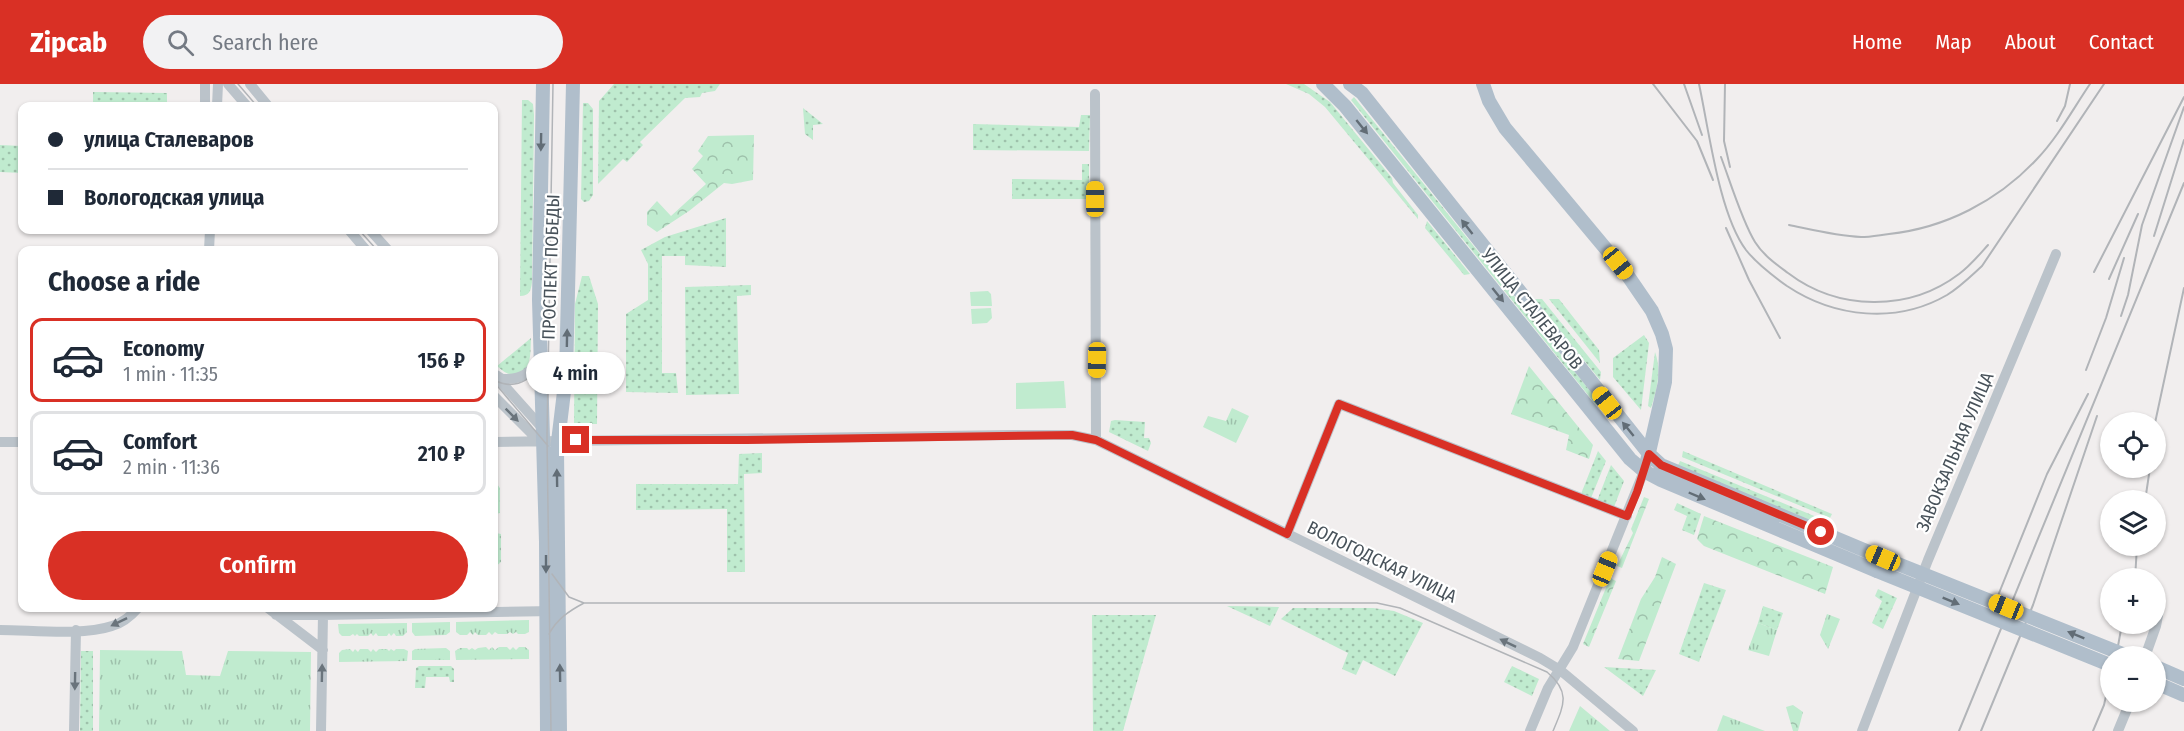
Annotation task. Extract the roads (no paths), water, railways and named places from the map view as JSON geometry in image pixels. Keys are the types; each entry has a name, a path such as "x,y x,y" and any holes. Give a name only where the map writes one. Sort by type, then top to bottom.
{"main road":[{"path":"535,84 542,91"},
{"name":"УЛИЦА СТАЛЕВАРОВ","path":"1323,84 1345,106 1630,459 1644,471 1661,480 1880,564"},
{"path":"1483,84 1489,101 1505,128 1626,273 1640,291 1659,326 1666,349 1667,364 1665,382 1644,471"},
{"name":"УЛИЦА СТАЛЕВАРОВ","path":"1355,87 1649,454 1661,465 1880,564"},
{"name":"ПРОСПЕКТ ПОБЕДЫ","path":"551,441 564,401 566,375 574,89"},
{"name":"ПРОСПЕКТ ПОБЕДЫ","path":"542,91 539,300 541,398 551,441 552,611 547,731"},
{"path":"541,398 550,407 559,406 564,401"},
{"path":"1880,564 2100,646"},
{"path":"1880,564 2100,661"},
{"name":"ПРОСПЕКТ ПОБЕДЫ","path":"552,611 560,731"},
{"path":"2166,671 2184,679"},
{"path":"2166,687 2184,695"}],"street":[{"path":"205,84 205,102"},
{"path":"217,102 218,84"},
{"path":"228,84 244,102"},
{"path":"250,84 265,102"},
{"path":"1330,84 1345,106"},
{"path":"1095,94 1096,440"},
{"path":"352,234 363,246"},
{"path":"374,234 384,246"},
{"name":"ЗАВОКЗАЛЬНАЯ УЛИЦА","path":"1863,731 1928,560 2056,254"},
{"path":"498,376 502,379 519,378 535,367 541,352"},
{"path":"498,378 551,441"},
{"path":"498,400 531,433 551,441"},
{"path":"1287,534 1339,404 1627,516"},
{"name":"ВОЛОГОДСКАЯ УЛИЦА","path":"498,442 1036,435 1072,435 1096,440 1560,670 1633,731"},
{"path":"0,442 18,442"},
{"path":"1530,731 1548,688 1573,647 1644,471"},
{"path":"498,612 552,611"},
{"path":"0,630 97,630 114,626 134,612"},
{"path":"273,612 323,650"},
{"path":"285,612 323,615 495,612"},
{"path":"321,731 323,615"},
{"path":"74,731 76,630"},
{"path":"2118,731 2126,712"}],"tram line":[{"path":"238,84 254,102"},
{"path":"551,731 547,436 553,84"},
{"path":"363,234 373,246"},
{"path":"498,381 511,384 526,380 533,375 548,353"},
{"path":"498,387 548,446"},
{"path":"552,574 569,597 584,603 1377,603 1400,608 1547,672 1560,686 1563,699 1553,731"},
{"path":"549,634 564,616 584,603"}],"railway":[{"path":"1653,84 1697,141 1713,180"},
{"path":"1684,84 1702,135"},
{"path":"1699,84 1722,194 1737,234 1746,250 1771,274 1806,297 1846,311 1866,313 1908,310 1928,304 1952,292 1982,266 2104,84"},
{"path":"1725,84 1724,141 1730,167"},
{"path":"2057,121 2065,106 2070,84"},
{"path":"1789,225 1834,234 1868,237 1910,231 1950,219 1988,200 2022,174 2059,132 2090,84"},
{"path":"2094,272 2184,97"},
{"path":"2121,316 2128,295 2142,225 2184,107"},
{"path":"2154,236 2184,140"},
{"path":"1721,157 1745,223 1758,247 1788,273 1808,286 1829,295 1874,302 1918,295 1959,274 1988,245"},
{"path":"1959,731 2184,183"},
{"path":"2109,279 2138,214"},
{"path":"1726,228 1749,280 1780,338"},
{"path":"2086,370 2106,318 2124,258"},
{"path":"2157,412 2184,288"},
{"path":"1991,613 2047,474 2088,394"},
{"path":"1981,731 2033,605 2097,416"},
{"path":"2147,490 2148,478"},
{"path":"2136,556 2136,568"},
{"path":"2118,646 2120,634"},
{"path":"2093,731 2101,712"}]}
